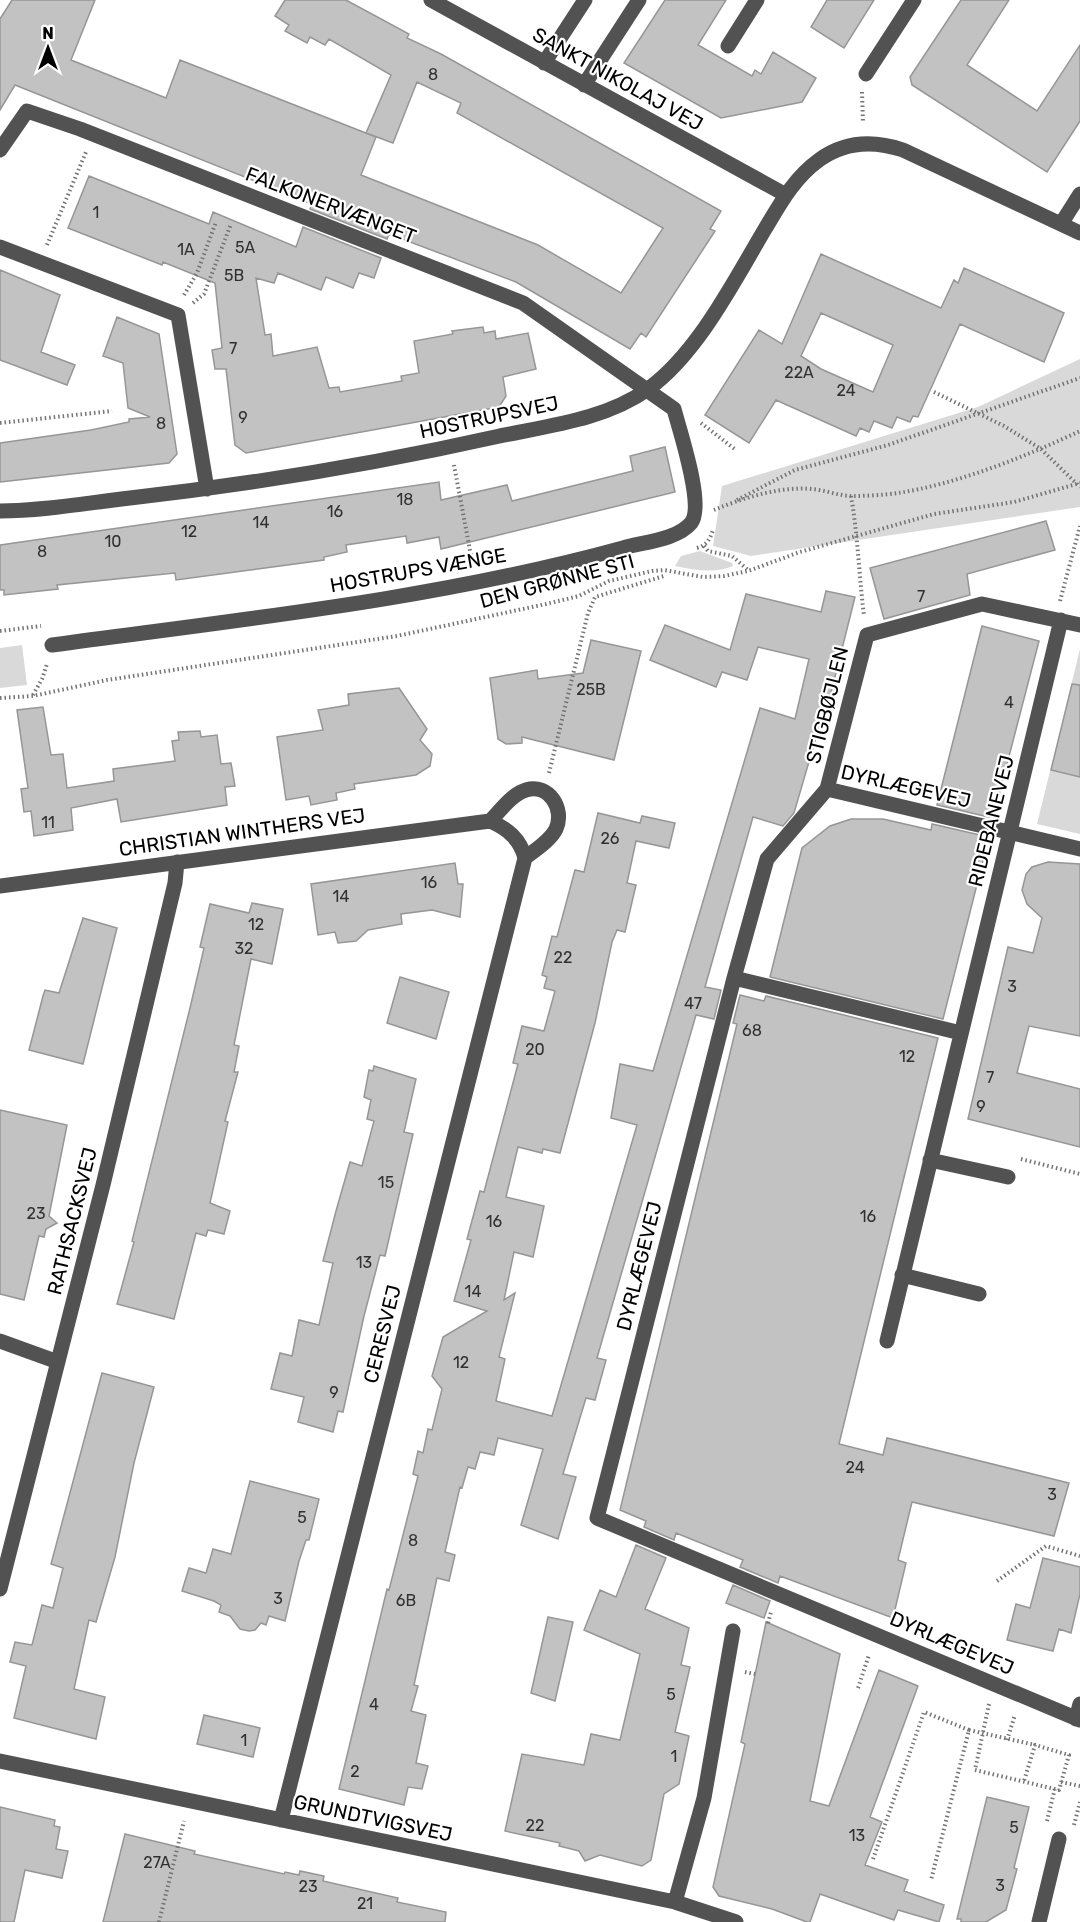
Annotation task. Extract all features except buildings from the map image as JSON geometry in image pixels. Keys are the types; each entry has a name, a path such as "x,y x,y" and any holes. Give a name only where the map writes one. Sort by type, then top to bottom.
{"street":[{"name":"SANKT NIKOLAJ VEJ","path":"431,0 786,195"},
{"path":"544,63 585,0"},
{"path":"584,84 639,0"},
{"path":"728,46 757,0"},
{"path":"866,74 914,0"},
{"name":"FALKONERVÆNGET","path":"0,150 27,111 94,135 523,303 648,389"},
{"path":"863,142 882,143 903,150 1080,232"},
{"name":"HOSTRUPSVEJ","path":"0,511 207,489 310,474 451,447 597,415 648,389 682,357 725,295 786,195 803,174 820,159 838,148 863,142"},
{"path":"1061,224 1080,194"},
{"path":"0,247 176,314 207,489"},
{"path":"648,389 674,409"},
{"name":"HOSTRUPS VÆNGE","path":"52,645 315,610 476,583 671,535 687,526 695,515 695,498 674,409"},
{"name":"STIGBØJLEN","path":"827,789 867,635 982,604 1080,625"},
{"name":"RIDEBANEVEJ","path":"886,1341 1061,620"},
{"name":"DYRLÆGEVEJ","path":"1078,1720 597,1518 734,978 767,858 827,789 1080,849"},
{"path":"525,790 543,791 550,795 559,810 559,819 551,836 525,858 521,844 513,835 490,821 516,795 525,790"},
{"name":"CHRISTIAN WINTHERS VEJ","path":"0,886 490,821"},
{"name":"CERESVEJ","path":"281,1820 525,858"},
{"name":"RATHSACKSVEJ","path":"0,1589 173,895 177,862"},
{"path":"734,978 961,1033"},
{"path":"930,1160 1008,1177"},
{"path":"902,1275 980,1294"},
{"path":"0,1341 58,1362"},
{"path":"675,1902 704,1798 733,1631"},
{"path":"1078,1720 1080,1704"},
{"name":"GRUNDTVIGSVEJ","path":"0,1761 675,1902 707,1917 736,1922"},
{"path":"1039,1922 1059,1839"}],"path":[{"path":"863,142 861,87 866,74"},
{"path":"40,262 94,135"},
{"path":"176,314 197,273 216,222"},
{"path":"176,314 204,294 231,224"},
{"path":"711,512 795,470 888,445 1080,378"},
{"path":"933,392 981,414 1041,449 1079,485"},
{"path":"674,409 691,416 736,450"},
{"path":"0,423 112,411"},
{"path":"732,502 789,489 811,489 851,496 899,492 969,474 1041,449 1080,431"},
{"path":"451,447 476,583"},
{"name":"DEN GRØNNE STI","path":"0,698 33,696 107,680 397,636 579,596 609,581 652,571 664,570 703,577 748,571 800,552 933,514 1014,502 1079,485"},
{"path":"851,496 858,536 856,555 867,635"},
{"path":"1061,620 1059,605 1080,526"},
{"path":"704,546 708,551 732,556 748,571"},
{"path":"543,791 588,613 595,597 664,576"},
{"path":"0,631 44,626"},
{"path":"33,696 42,679 52,645"},
{"path":"997,1581 1046,1546 1080,1556"},
{"path":"858,1688 876,1634"},
{"path":"873,1859 924,1713 982,1735 1035,1745 1069,1755 1059,1790 975,1770 982,1735 993,1683"},
{"path":"932,1880 969,1730"},
{"path":"1024,1781 1035,1745"},
{"path":"1061,1782 1080,1786"},
{"path":"1055,1788 1046,1829 1059,1839"},
{"path":"159,1922 189,1802"}],"shaded area":[{"path":"1080,359 1080,507 751,556 713,546 722,486 978,407"},
{"path":"700,551 732,563 733,566 712,571 675,566 681,556"},
{"path":"22,645 27,685 0,688 0,648"},
{"path":"1080,649 1080,834 1037,824"}]}
